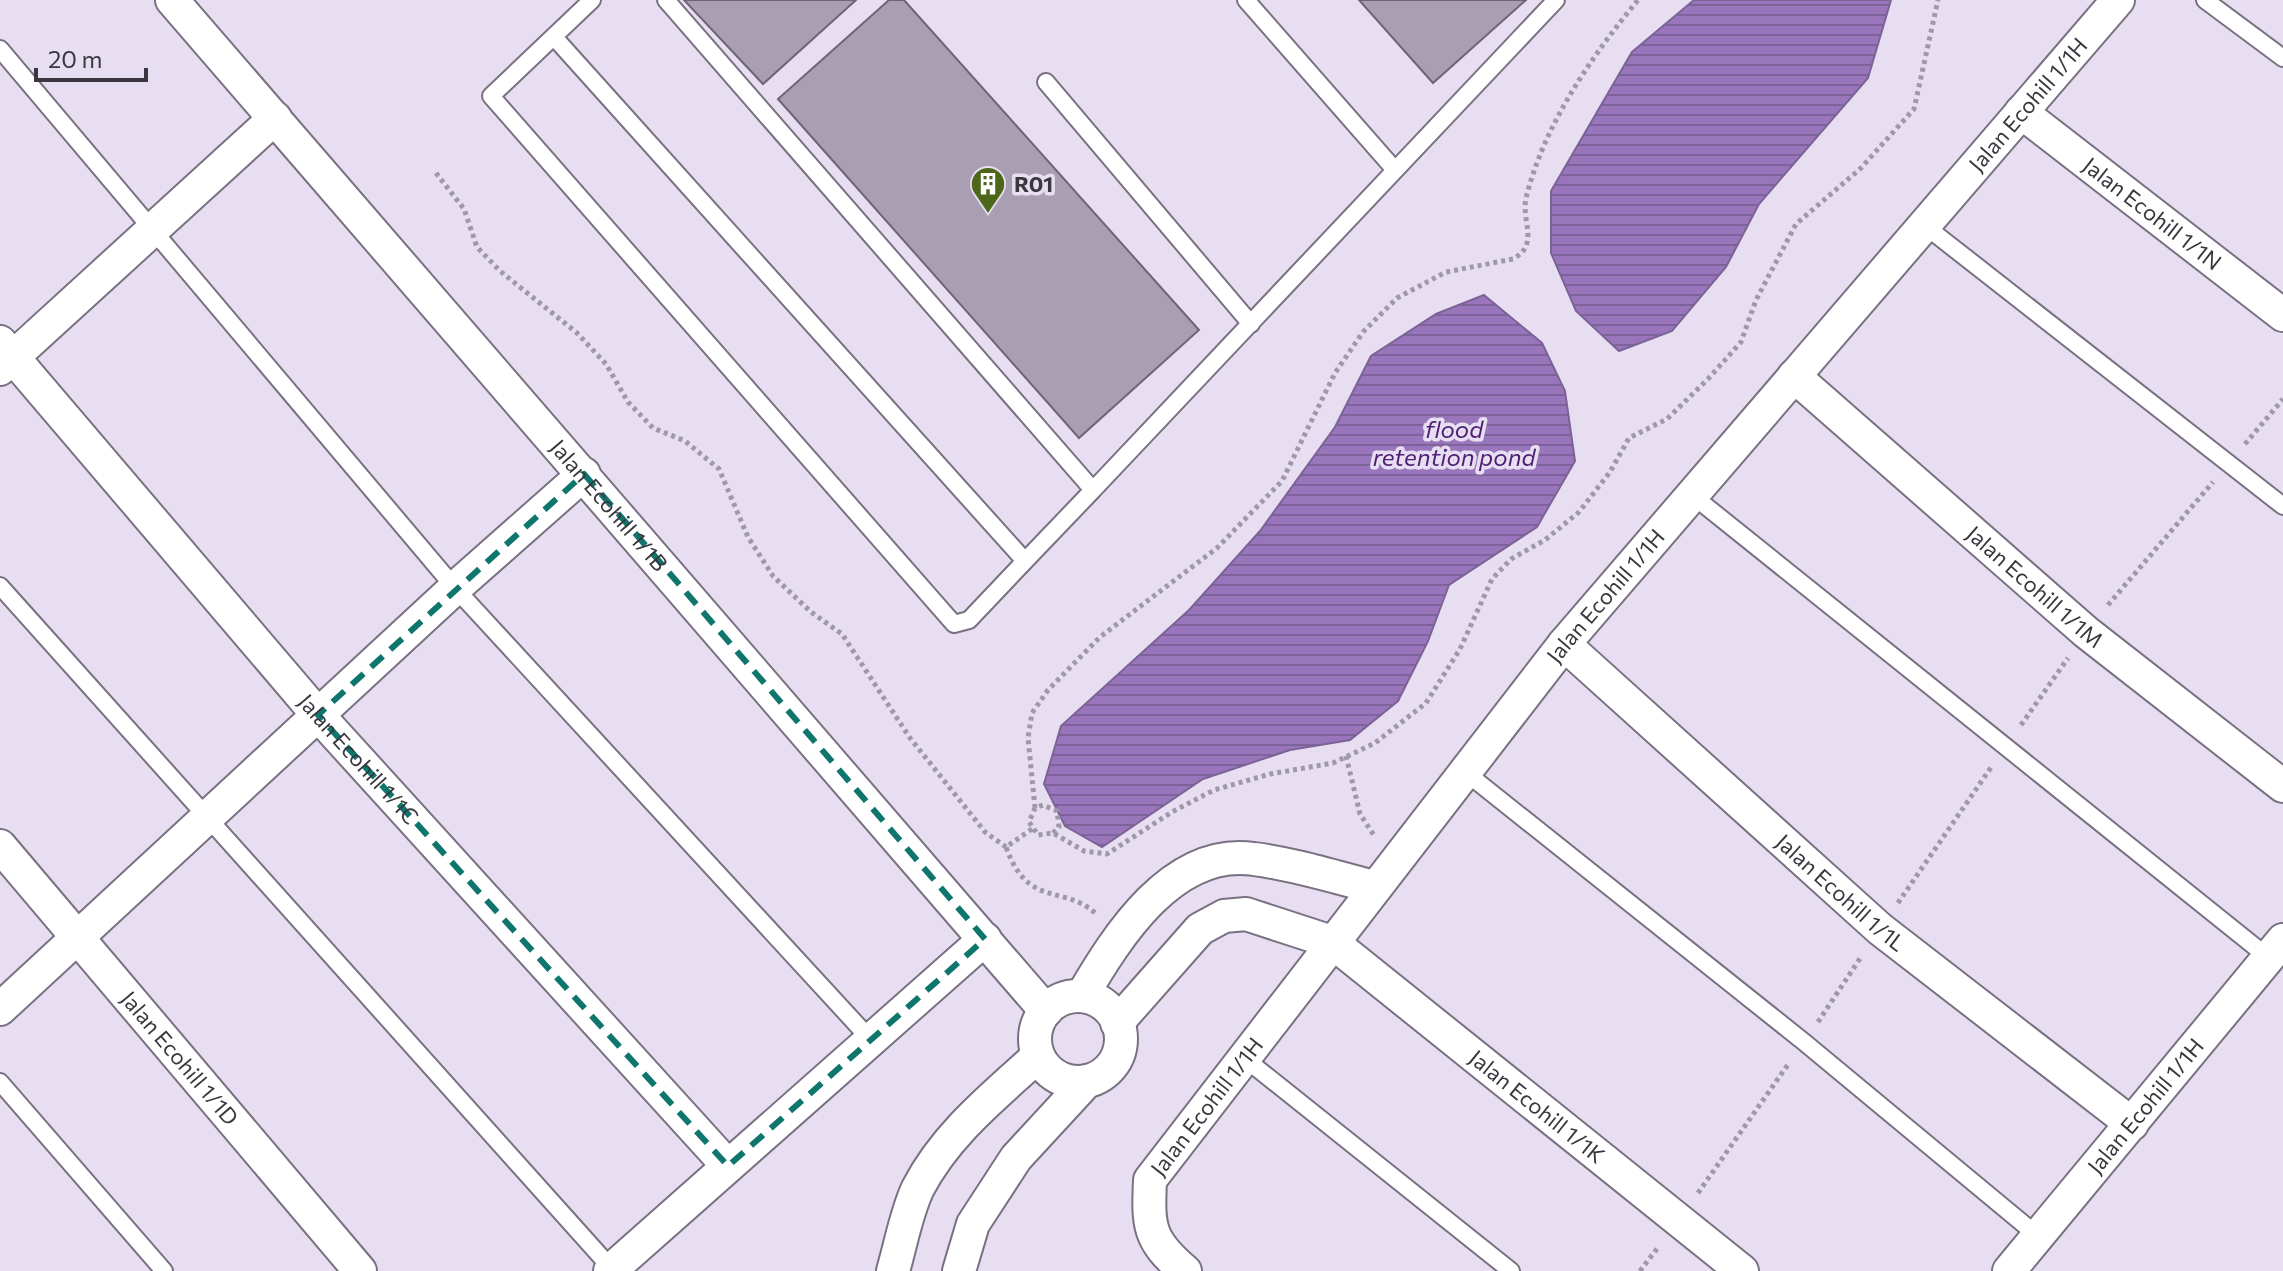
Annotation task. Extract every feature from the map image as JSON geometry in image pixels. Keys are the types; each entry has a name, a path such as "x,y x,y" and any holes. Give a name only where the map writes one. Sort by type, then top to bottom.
{"street":[{"name":"Jalan Ecohill 1/1B","path":"172,0 1046,1011"},
{"name":"Jalan Ecohill 1/1H","path":"1185,1271 1168,1257 1148,1225 1150,1180 1564,644 2118,0"},
{"name":"Jalan Ecohill 1/1N","path":"2021,112 2283,315"},
{"path":"5,356 154,232 275,118"},
{"name":"Jalan Ecohill 1/1C","path":"5,356 318,715 728,1166"},
{"name":"Jalan Ecohill 1/1M","path":"1794,376 2086,632 2283,786"},
{"path":"0,1009 455,588 584,474"},
{"name":"Jalan Ecohill 1/1L","path":"1564,644 1880,929 2132,1124"},
{"name":"Jalan Ecohill 1/1D","path":"0,846 360,1271"},
{"path":"1082,996 1112,946 1166,886 1206,863 1251,858 1383,876"},
{"path":"1117,1023 1200,929 1224,916 1246,914 1332,942"},
{"path":"611,1270 985,939"},
{"name":"Jalan Ecohill 1/1K","path":"1332,942 1742,1271"},
{"name":"Jalan Ecohill 1/1H","path":"2009,1271 2276,949"},
{"path":"959,1271 973,1224 1016,1158 1087,1081 1101,1075 1119,1052 1121,1037 1117,1023 1102,1003 1082,996 1067,997 1046,1011 1036,1027 1038,1056 1059,1077 1087,1081"},
{"path":"893,1271 917,1190 942,1149 976,1112 1038,1056"}],"lane":[{"path":"592,0 491,96 954,624 969,620 1556,0"},
{"path":"666,0 1093,490"},
{"path":"1246,0 1395,170"},
{"path":"2205,0 2283,58"},
{"path":"554,37 1025,561"},
{"path":"0,49 89,150 154,232 455,588 871,1040"},
{"path":"1046,82 1251,324"},
{"path":"1924,225 2283,506"},
{"path":"1692,495 2005,748 2276,949"},
{"path":"0,586 611,1270"},
{"path":"1464,771 1804,1042 2038,1236"},
{"path":"1243,1057 1511,1271"},
{"path":"0,1082 164,1271"}],"path":[{"path":"1035,808 1028,738 1032,713 1048,690 1100,637 1217,548 1282,481 1335,373 1363,332 1397,298 1446,272 1513,259 1523,254 1529,242 1525,202 1542,152 1573,90 1638,0"},
{"path":"1053,833 1084,851 1107,854 1172,812 1214,790 1270,774 1333,763 1375,743 1426,703 1460,649 1492,579 1511,559 1545,540 1579,512 1610,472 1629,438 1667,419 1741,342 1756,300 1796,224 1860,169 1914,109 1938,0"},
{"path":"436,173 464,209 477,247 500,271 577,333 606,364 628,402 653,428 685,441 719,469 748,537 773,576 811,612 842,634 910,738 985,832 1006,847 1010,861 1029,885 1093,910 1098,917"},
{"path":"1640,1271 1804,1042 2086,632 2283,399"},
{"path":"1346,756 1360,814 1383,876"},
{"path":"1043,805 1057,811 1059,827 1053,833 1046,836 1032,829 1030,814 1035,808 1043,805"},
{"path":"1006,847 1032,829"}],"highlighted area":[{"path":"584,474 985,939 728,1166 318,715"}],"water":[{"path":"1694,0 1891,0 1868,78 1759,204 1726,267 1672,331 1619,351 1576,311 1551,253 1551,191 1632,52"},
{"name":"flood retention pond","path":"1484,295 1542,343 1565,391 1575,461 1537,527 1449,585 1428,641 1398,701 1350,740 1290,750 1203,779 1102,847 1065,826 1044,784 1061,726 1189,610 1260,531 1335,427 1371,356 1436,314"}],"building":[{"path":"684,0 856,0 763,84"},
{"name":"R01","path":"889,0 904,0 1199,330 1079,438 778,99"},
{"path":"1359,0 1526,0 1433,83"}],"place":[{"name":"R01","path":"988,215"}]}
